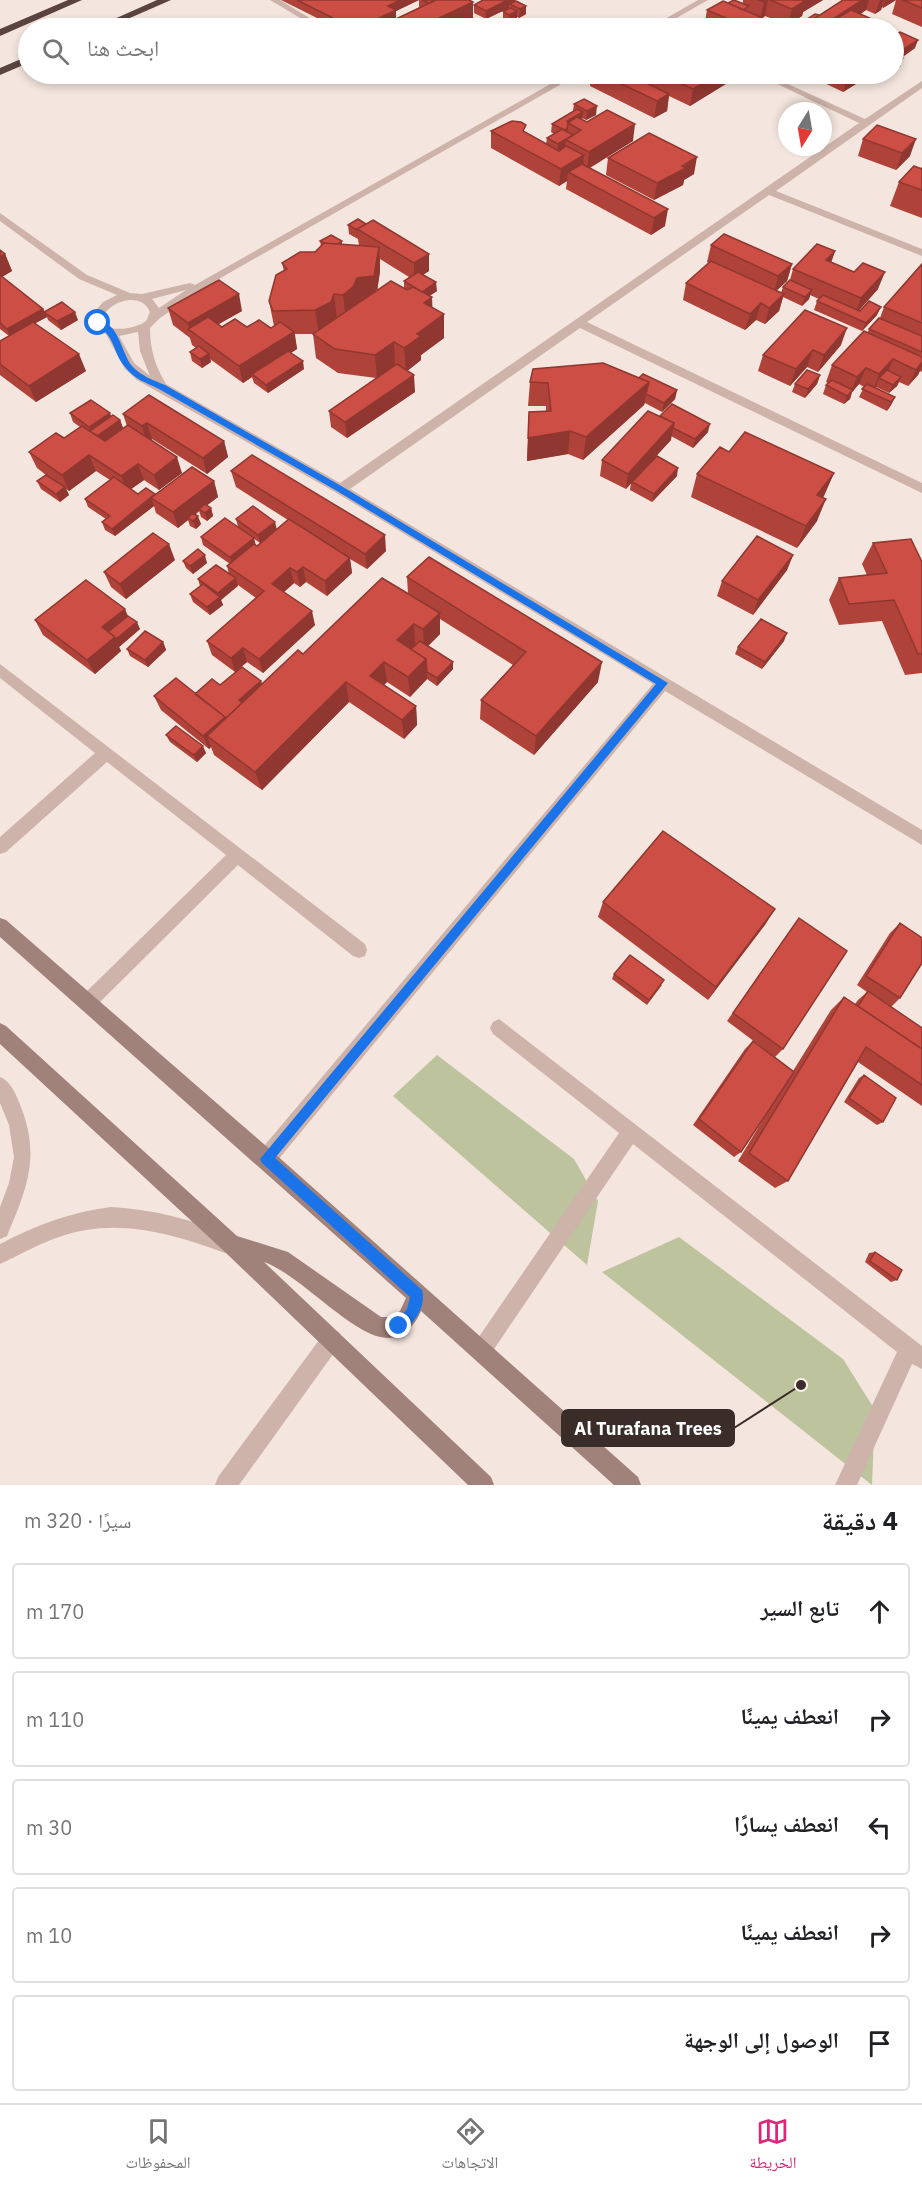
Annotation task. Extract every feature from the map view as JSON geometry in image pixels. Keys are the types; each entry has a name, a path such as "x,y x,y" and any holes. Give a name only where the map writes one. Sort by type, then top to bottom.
{"highway":[{"path":"35,18 77,0"},
{"path":"123,18 166,0"},
{"path":"0,33 18,25"},
{"path":"0,72 18,64"}],"main road":[{"path":"0,926 266,1159 630,1485"},
{"path":"0,1032 232,1245 483,1485"},
{"path":"232,1245 259,1250 283,1260 367,1321 383,1329 399,1326 412,1312 417,1295"}],"street":[{"path":"274,0 305,18"},
{"path":"674,18 704,0"},
{"path":"111,332 128,332 144,327 153,317 213,278 556,84"},
{"path":"782,84 866,123"},
{"path":"340,489 922,84"},
{"path":"768,191 922,253"},
{"path":"0,216 83,277 128,296 141,298 174,291 213,278"},
{"path":"83,277 97,301 98,323 111,332 133,372 340,489 922,838"},
{"path":"97,301 128,296"},
{"path":"141,298 154,308 153,317"},
{"path":"579,323 922,488"},
{"path":"144,327 143,344 147,360 162,387"},
{"path":"0,670 359,950"},
{"path":"266,1159 663,683"},
{"path":"0,847 106,753"},
{"path":"87,1003 237,855"},
{"path":"500,1028 916,1354 846,1485"},
{"path":"0,1086 12,1106 20,1135 22,1166 0,1229"},
{"path":"481,1351 631,1131"},
{"path":"0,1254 27,1239 68,1222 110,1216 145,1218 163,1222 232,1245"},
{"path":"226,1485 332,1339"}],"green space":[{"path":"437,1055 574,1159 598,1201 587,1265 393,1096"},
{"path":"679,1237 843,1359 875,1410 872,1485 602,1272"}],"building":[{"path":"297,0 401,0 388,6 396,10 379,18 333,18"},
{"path":"436,0 473,2 439,18 398,18"},
{"path":"483,0 508,0 486,11 474,5"},
{"path":"734,0 749,6 743,10 728,3"},
{"path":"770,0 806,0 792,9"},
{"path":"843,0 862,0 835,18 815,18"},
{"path":"903,0 922,0 922,8"},
{"path":"516,1 526,6 520,9 509,4"},
{"path":"723,1 763,18 726,18 707,10"},
{"path":"511,8 517,11 509,15 503,11"},
{"path":"851,10 870,18 838,18"},
{"path":"904,34 918,40 904,49"},
{"path":"622,84 648,84 669,94 657,101"},
{"path":"682,84 702,84 693,89"},
{"path":"584,99 597,106 587,111 574,104"},
{"path":"577,109 583,112 567,121 569,123 567,129 552,124"},
{"path":"607,110 635,124 589,152 566,140 581,130 568,123 577,117 587,122"},
{"path":"512,121 526,125 523,131 559,151 566,146 584,155 561,169 491,131"},
{"path":"877,125 916,139 902,153 863,139"},
{"path":"562,129 573,135 558,144 547,138"},
{"path":"649,133 697,157 682,166 686,168 657,183 608,158"},
{"path":"582,164 668,209 654,218 568,172"},
{"path":"914,166 922,169 922,190 899,182"},
{"path":"358,219 366,224 357,230 348,225"},
{"path":"373,220 429,254 414,263 357,229"},
{"path":"724,234 792,264 778,276 711,245"},
{"path":"331,235 342,241 338,244 320,241"},
{"path":"324,243 379,247 374,276 357,278 353,287 343,295 334,294 331,302 315,310 273,311 269,301 276,275 287,269 282,263 300,252 315,252"},
{"path":"817,244 835,251 826,260 854,272 863,263 885,272 861,298 793,269"},
{"path":"711,261 784,294 769,308 761,303 750,314 686,283"},
{"path":"922,264 922,323 884,307"},
{"path":"418,272 436,282 422,292 404,281"},
{"path":"0,275 43,309 7,329 0,323"},
{"path":"219,280 239,294 188,323 168,308"},
{"path":"790,280 812,290 805,297 783,287"},
{"path":"391,281 407,290 413,287 432,297 424,303 444,314 417,334 421,336 404,348 394,342 375,355 335,349 313,334"},
{"path":"823,295 860,311 869,301 881,307 866,323 817,301"},
{"path":"62,302 75,312 57,321 44,312"},
{"path":"805,310 847,328 824,355 813,350 796,369 763,355"},
{"path":"208,317 222,327 235,319 247,327 259,320 271,328 280,322 294,332 239,366 188,329"},
{"path":"879,318 922,336 922,352 869,329"},
{"path":"33,322 79,354 29,386 0,364 0,341"},
{"path":"864,331 922,357 922,362 916,370 893,359 879,374 866,368 857,377 832,365"},
{"path":"199,346 209,354 200,359 190,352"},
{"path":"288,351 303,361 266,385 252,374"},
{"path":"603,363 649,382 586,437 570,431 528,438 529,412 551,411 548,383 530,382 533,369"},
{"path":"397,364 414,375 345,422 329,411"},
{"path":"807,370 820,375 808,389 795,384"},
{"path":"887,370 901,377 893,385 879,378"},
{"path":"643,374 677,390 664,403 646,394 649,382 639,378"},
{"path":"832,380 853,390 847,396 826,385"},
{"path":"867,384 895,397 891,402 862,389"},
{"path":"149,395 224,441 203,458 147,423 142,426 123,414"},
{"path":"91,400 110,413 89,427 70,413"},
{"path":"672,404 710,424 695,439 673,428 674,423 660,416"},
{"path":"648,411 674,423 628,474 602,460"},
{"path":"113,415 120,420 97,436 90,431"},
{"path":"128,425 177,457 154,475 138,464 121,476 89,455 62,475 29,452 56,433 64,438 82,426 105,441"},
{"path":"745,432 834,473 817,495 826,499 806,526 697,474 720,447 729,452"},
{"path":"252,455 385,535 365,554 231,471"},
{"path":"657,456 678,468 654,494 632,482"},
{"path":"192,467 214,481 173,512 151,498"},
{"path":"46,475 65,487 56,494 37,481"},
{"path":"114,477 138,494 146,488 155,494 112,529 102,522 110,516 85,499"},
{"path":"205,504 211,508 205,513 199,509"},
{"path":"253,506 275,522 258,535 236,519"},
{"path":"192,513 198,516 193,521 188,518"},
{"path":"225,518 254,538 230,557 201,537"},
{"path":"289,519 350,558 325,581 303,567 297,572 290,568 272,584 312,611 259,659 243,648 231,658 207,641 264,591 227,566 254,544 257,546"},
{"path":"153,533 169,544 120,584 104,572"},
{"path":"757,536 793,555 758,600 722,581"},
{"path":"911,539 922,562 922,654 918,654 894,600 849,604 839,578 887,573 873,543"},
{"path":"198,549 205,555 190,566 183,561"},
{"path":"429,557 602,662 536,736 481,700 526,652 407,577"},
{"path":"216,565 236,578 218,593 198,579"},
{"path":"382,578 440,613 423,629 414,624 397,640 426,659 408,677 384,662 370,676 416,706 402,720 346,682 255,772 207,736 298,650 303,654"},
{"path":"86,580 125,609 102,627 115,637 87,660 35,620"},
{"path":"203,584 220,597 207,607 190,594"},
{"path":"128,616 137,622 116,639 108,632"},
{"path":"761,619 787,633 765,662 738,647"},
{"path":"145,631 163,642 145,660 127,649"},
{"path":"420,641 453,662 437,678 427,672 426,659 411,649"},
{"path":"242,667 261,681 239,700 242,703 225,719 195,694 212,679 220,685"},
{"path":"176,678 225,717 203,736 154,696"},
{"path":"176,726 203,746 194,755 166,735"},
{"path":"663,831 775,909 716,987 603,902"},
{"path":"799,918 847,951 783,1049 733,1013"},
{"path":"900,923 922,938 922,963 900,998 866,976"},
{"path":"630,955 664,980 649,1000 614,974"},
{"path":"868,991 922,1028 922,1049 858,1006"},
{"path":"844,997 922,1049 922,1085 866,1047 788,1181 749,1153"},
{"path":"753,1041 794,1072 741,1152 699,1119"},
{"path":"864,1075 896,1098 883,1122 849,1098"},
{"path":"875,1252 902,1270 897,1280 870,1261"}],"place":[{"name":"Al Turafana Trees","path":"801,1385"}],"route":[{"path":"98,323 111,332 128,366 141,378 162,387 340,489 663,683 266,1159 417,1295 412,1312 399,1326"}]}
